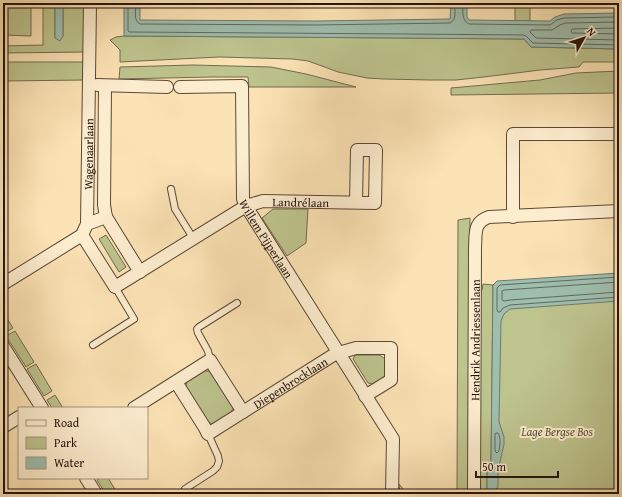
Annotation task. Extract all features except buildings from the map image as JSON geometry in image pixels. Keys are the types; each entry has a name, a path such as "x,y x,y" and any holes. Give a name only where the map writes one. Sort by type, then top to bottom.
{"street":[{"name":"Wagenaarlaan","path":"85,229 90,3"},
{"path":"89,84 105,86 168,87"},
{"name":"Wagenaarlaan","path":"105,86 104,205 106,218"},
{"name":"Willem Pijperlaan","path":"180,87 242,86 244,199 246,206 392,439 392,494"},
{"path":"513,217 513,134 619,134"},
{"name":"Landrélaan","path":"115,287 246,206 263,201 356,202"},
{"name":"Hendrik Andriessenlaan","path":"474,494 477,226 484,219 489,217 619,211"},
{"path":"3,284 85,229 106,218 140,272"},
{"path":"85,229 115,287"},
{"path":"3,346 38,407"},
{"path":"338,353 356,348 391,348 392,380 365,396"},
{"name":"Diepenbrocklaan","path":"208,434 338,353"},
{"path":"136,407 210,360"},
{"name":"Diepenbrocklaan","path":"210,360 243,412"},
{"path":"176,382 208,434"},
{"path":"3,427 18,418"},
{"path":"87,479 96,494"}],"lane":[{"path":"171,189 175,209 193,238"},
{"path":"93,345 134,319 115,287"},
{"name":"Diepenbrocklaan","path":"210,360 208,351 197,329 237,303"},
{"path":"185,489 217,467 219,461 218,456 208,434"}],"green space":[{"path":"3,3 31,3 31,36 3,35"},
{"path":"43,3 55,3 55,38 63,36 63,3 85,3 85,52 3,53 3,46 43,45"},
{"path":"515,3 530,3 530,21 515,21"},
{"path":"116,37 524,39 531,47 619,49 619,62 583,62 579,67 456,80 383,79 367,78 338,72 308,61 293,59 219,57 120,62 120,50 110,40"},
{"path":"3,62 85,62 85,80 3,81"},
{"path":"193,65 271,67 306,74 356,87 249,87 248,77 119,79 120,67"},
{"path":"619,71 619,93 451,95 451,88 540,80 576,73"},
{"path":"273,209 308,209 306,243 287,256 262,218"},
{"path":"470,218 469,494 400,494 399,484 404,490 457,490 458,220"},
{"path":"106,235 126,267 119,272 99,239"},
{"name":"Lage Bergse Bos","path":"483,284 493,285 491,462 487,470 487,490 492,492 498,295 619,289 619,494 480,494 480,290 482,290"},
{"path":"3,312 13,328 5,333 3,330"},
{"path":"15,331 34,362 26,367 6,336"},
{"path":"355,355 379,355 383,357 385,360 384,376 374,384 368,383 353,359"},
{"path":"36,364 52,391 44,396 27,369"},
{"path":"204,371 213,373 233,405 233,408 229,414 213,424 208,422 186,389 187,382"},
{"path":"55,395 62,407 51,407 47,400"},
{"path":"109,479 118,494 106,494 97,480"}],"water":[{"path":"55,3 63,3 63,36 60,41 55,38"},
{"path":"124,3 140,3 140,20 315,21 450,19 451,3 467,3 467,17 469,20 550,21 555,17 564,14 619,13 619,49 531,47 524,39 124,36"},
{"path":"619,273 619,301 510,309 504,314 501,321 499,422 504,437 504,444 498,471 498,487 494,492 490,492 487,490 487,470 491,462 493,285 497,281"}]}
